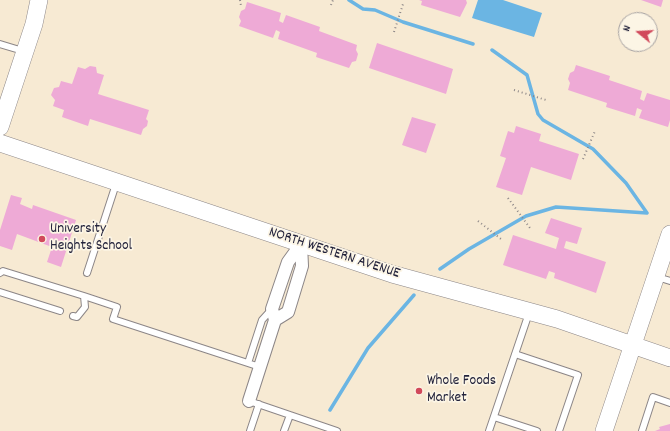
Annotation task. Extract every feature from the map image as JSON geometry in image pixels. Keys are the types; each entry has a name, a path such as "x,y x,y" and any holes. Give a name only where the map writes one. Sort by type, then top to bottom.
{"main road":[{"path":"0,127 34,24 39,0"},
{"name":"NORTH WESTERN AVENUE","path":"0,143 392,274 529,312 670,358"},
{"path":"604,431 633,345 663,278 670,234"}],"street":[{"path":"254,403 260,367 288,262 301,244"}],"lane":[{"path":"0,44 24,52"},
{"path":"87,273 117,181"},
{"path":"0,272 3,271 116,307 113,319 260,367"},
{"path":"0,292 60,311"},
{"path":"73,316 78,317 85,308 84,296"},
{"path":"489,431 529,312"},
{"path":"248,363 262,320 273,315"},
{"path":"515,354 578,375 559,431"},
{"path":"642,431 654,397 670,403"},
{"path":"250,431 254,403 337,431"},
{"path":"284,431 290,415"},
{"path":"494,417 537,431"}],"path":[{"path":"240,0 241,6"},
{"path":"331,5 333,0"},
{"path":"394,32 402,4"},
{"path":"514,90 546,100"},
{"path":"583,159 595,131"},
{"path":"508,198 530,228"},
{"path":"478,221 501,239"}],"water":[{"path":"478,0 503,0 542,13 534,37 472,18"}],"building":[{"path":"419,0 466,0 467,3 460,17 421,5 422,1"},
{"path":"641,0 663,0 661,7"},
{"path":"247,2 281,13 279,21 283,23 286,15 320,27 319,31 357,45 356,50 358,54 356,61 352,62 349,68 316,57 317,53 278,39 280,32 276,30 273,38 239,26 241,21 239,17 241,11 245,9"},
{"path":"377,43 453,69 446,94 369,68"},
{"path":"576,65 610,76 609,80 642,91 640,99 644,101 647,93 670,100 670,120 668,127 639,118 642,110 637,108 635,116 606,107 607,103 568,90 570,83 568,79 570,73 574,71"},
{"path":"90,66 96,67 97,73 104,75 98,94 149,110 146,119 148,121 147,126 143,129 141,135 90,119 88,126 62,117 64,110 53,106 55,100 51,95 54,88 59,87 61,81 72,84 78,67 85,69"},
{"path":"412,117 436,124 426,153 402,145"},
{"path":"516,126 541,134 539,141 579,154 571,180 531,167 522,195 496,187 506,158 500,156 508,131 514,133"},
{"path":"11,195 22,198 20,204 32,209 33,205 76,220 61,267 47,262 52,247 17,234 12,250 0,246 0,230"},
{"path":"551,218 582,228 577,244 566,241 564,248 606,262 596,293 554,278 555,273 549,271 546,279 503,265 513,235 556,249 559,238 545,233"},
{"path":"670,424 670,431 655,431 660,429 659,427"}],"waterway":[{"path":"349,0 363,9 375,10 403,22 473,44"},
{"path":"492,50 527,75 538,114 543,120 593,149 626,183 647,213"},
{"path":"440,269 469,249 526,216 556,207 647,213"},
{"path":"330,410 368,348 414,295"}],"place":[{"name":"University Heights School","path":"42,239"},
{"name":"Whole Foods Market","path":"419,391"}]}
